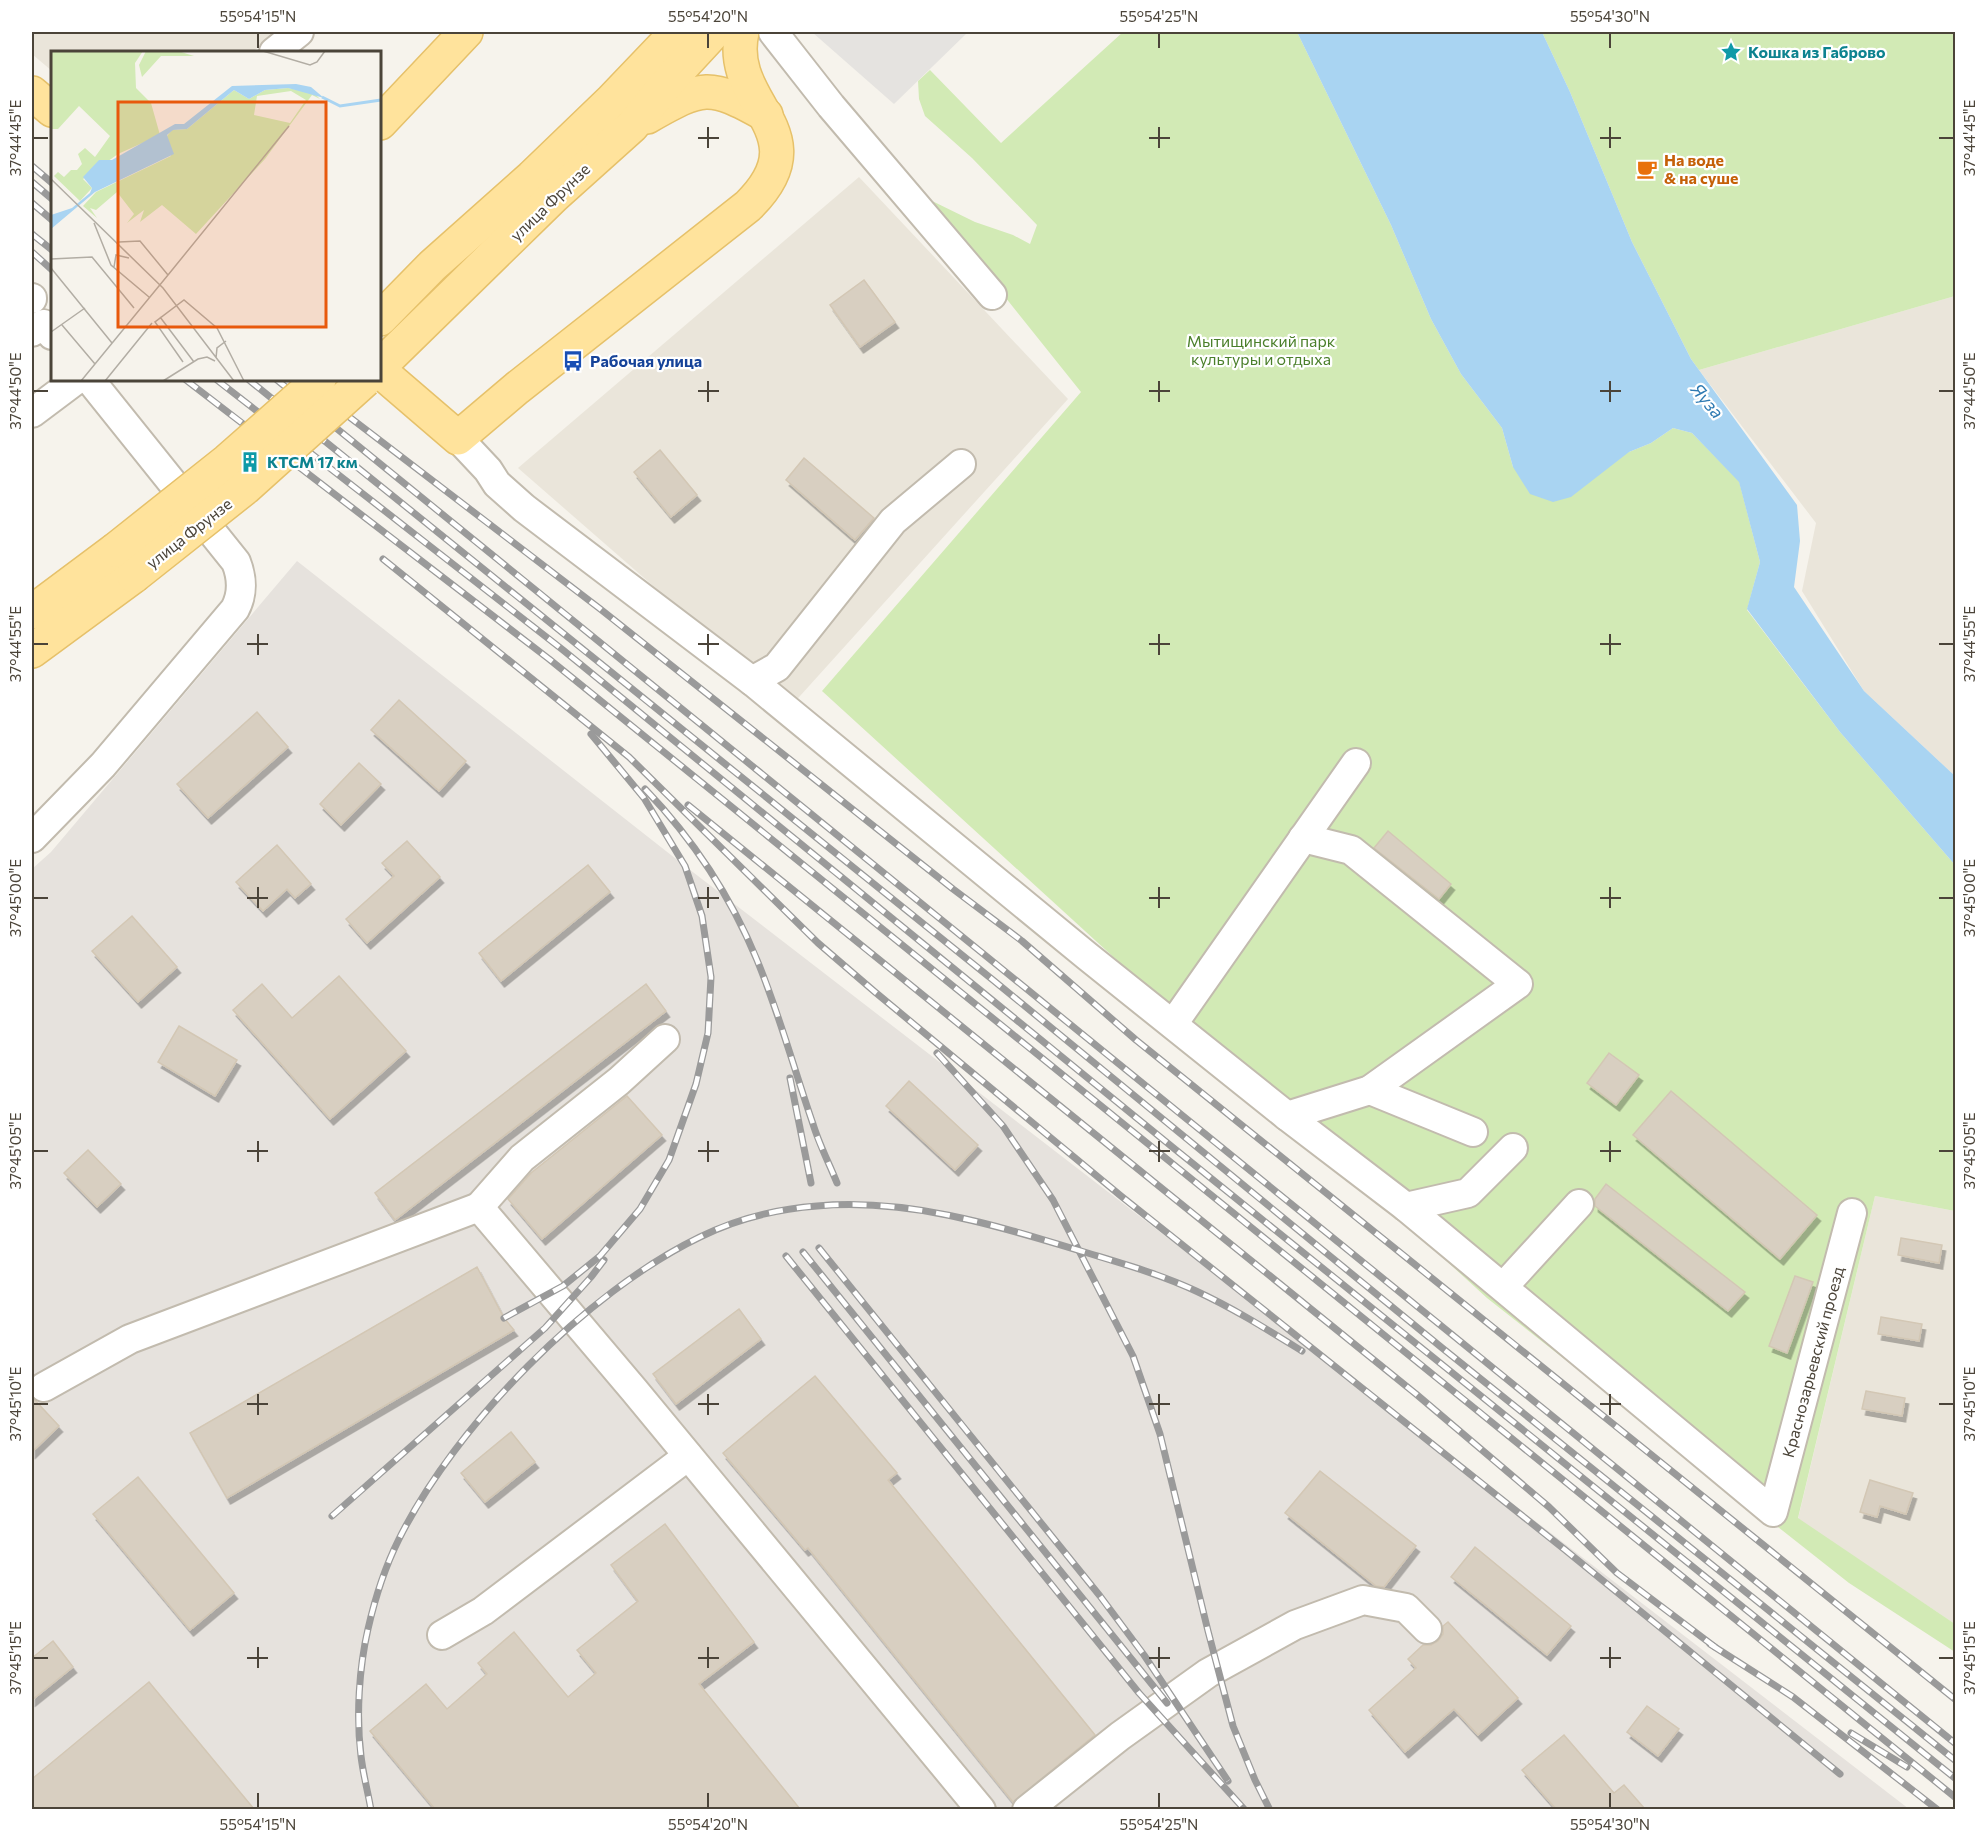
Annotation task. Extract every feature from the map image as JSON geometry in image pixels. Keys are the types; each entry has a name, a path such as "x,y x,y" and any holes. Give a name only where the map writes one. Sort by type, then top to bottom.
{"main road":[{"path":"381,122 466,32"},
{"path":"612,100 640,50 646,32"},
{"name":"улица Фрунзе","path":"381,318 432,266 532,177 612,100 678,32"},
{"name":"улица Фрунзе","path":"381,365 554,196 632,126 714,32"},
{"path":"381,372 458,438 517,388 723,227 763,192 776,167 777,153 772,127 750,90 744,75 739,50 742,32"},
{"path":"632,126 679,98 706,91 733,96 766,115"},
{"path":"32,93 51,109"},
{"name":"улица Фрунзе","path":"32,612 226,461 318,381"},
{"name":"улица Фрунзе","path":"32,651 134,576 245,488 364,381"}],"street":[{"path":"275,51 299,32"},
{"path":"773,32 831,106 992,295"},
{"path":"32,413 75,381"},
{"path":"32,838 104,765 235,609 240,594 240,577 236,562 91,381"},
{"path":"458,438 489,470 497,484 524,508 752,681 1287,1116 1407,1207 1504,1286 1579,1204"},
{"path":"752,681 777,668 893,521 961,464"},
{"path":"1173,1024 1356,763"},
{"path":"1287,1116 1370,1090 1518,984 1351,850 1303,838"},
{"path":"44,1387 130,1339 479,1207 522,1158 619,1081 665,1040"},
{"path":"1370,1090 1473,1131"},
{"path":"1407,1207 1468,1193 1513,1148"},
{"path":"479,1207 981,1809"},
{"name":"Краснозарьевский проезд","path":"1504,1286 1773,1512 1852,1213"},
{"path":"442,1635 483,1611 688,1456"},
{"path":"1027,1809 1120,1736 1208,1673 1295,1626 1363,1600 1406,1608 1427,1629"}],"shaded area":[{"path":"32,32 278,32 253,51 51,51 51,70 32,54"},
{"path":"812,32 968,32 894,104"},
{"path":"859,177 1068,399 791,706 518,468"},
{"path":"1955,296 1955,776 1864,691 1802,591 1816,523 1699,370"},
{"path":"297,561 685,866 1909,1809 32,1809 32,869 51,852"},
{"path":"1875,1196 1955,1211 1955,1624 1798,1519"}],"green space":[{"name":"Мытищинский парк культуры и отдыха","path":"1123,32 1297,32 1391,225 1431,319 1461,374 1502,428 1513,467 1629,452 1651,443 1673,428 1692,433 1739,481 1760,562 1747,610 1840,732 1955,865 1955,1211 1875,1196 1798,1518 1955,1624 1955,1652 1849,1583 1487,1298 822,691 1081,392 926,198 975,222 1013,235 1030,244 1037,225 972,158 925,116 919,99 918,81 930,70 1001,143"},
{"path":"1542,32 1955,32 1955,296 1699,370 1691,359 1632,242 1570,92"}],"water":[{"name":"Яуза","path":"1297,32 1542,32 1570,92 1632,242 1691,359 1797,505 1800,541 1794,587 1864,691 1955,776 1955,865 1840,732 1747,609 1760,562 1739,482 1692,433 1673,428 1651,443 1629,452 1571,497 1553,502 1530,494 1513,467 1502,428 1461,374 1431,319 1391,225"}],"building":[{"path":"864,280 895,322 860,347 830,305"},
{"path":"660,450 697,495 671,517 634,472"},
{"path":"804,458 874,518 855,540 786,480"},
{"path":"399,700 466,761 439,791 371,730"},
{"path":"257,712 288,747 208,818 177,784"},
{"path":"359,763 381,784 341,825 320,804"},
{"path":"1388,831 1451,884 1439,899 1374,848"},
{"path":"407,841 440,877 367,943 346,919 394,876 382,863"},
{"path":"277,845 311,884 295,898 287,889 263,911 236,882"},
{"path":"588,865 610,892 501,981 479,953"},
{"path":"132,916 177,967 138,1002 92,951"},
{"path":"339,976 406,1051 330,1119 233,1010 262,984 292,1018"},
{"path":"646,984 666,1011 395,1220 375,1193"},
{"path":"179,1026 237,1060 215,1096 158,1062"},
{"path":"1609,1053 1639,1075 1616,1105 1587,1083"},
{"path":"909,1081 978,1145 955,1170 886,1106"},
{"path":"1671,1091 1817,1215 1780,1259 1633,1135"},
{"path":"627,1096 662,1135 542,1239 508,1199 531,1173"},
{"path":"88,1150 121,1184 97,1207 64,1173"},
{"path":"1606,1184 1745,1292 1728,1311 1595,1206 1595,1199"},
{"path":"1901,1238 1942,1245 1939,1263 1898,1255"},
{"path":"477,1267 504,1318 514,1330 227,1498 190,1433"},
{"path":"1795,1276 1813,1282 1787,1353 1769,1346"},
{"path":"739,1309 761,1339 676,1404 653,1374"},
{"path":"1881,1317 1922,1324 1919,1341 1878,1334"},
{"path":"815,1376 897,1473 888,1480 1095,1735 1013,1802 808,1548 805,1550 723,1453"},
{"path":"1866,1391 1905,1398 1902,1416 1862,1409"},
{"path":"32,1397 59,1426 32,1452"},
{"path":"511,1432 535,1462 485,1502 461,1473"},
{"path":"1320,1471 1416,1546 1384,1587 1376,1586 1285,1513"},
{"path":"138,1477 234,1593 190,1630 93,1514"},
{"path":"1870,1480 1913,1493 1906,1514 1880,1506 1877,1517 1860,1512"},
{"path":"665,1524 754,1642 699,1684 800,1809 435,1809 370,1731 426,1684 447,1709 487,1674 478,1663 514,1632 568,1697 596,1673 577,1650 638,1601 611,1565"},
{"path":"1475,1547 1571,1626 1547,1655 1451,1577"},
{"path":"1448,1622 1518,1698 1478,1735 1454,1709 1405,1752 1369,1710 1416,1668 1408,1659 1423,1645 1431,1645 1438,1641 1443,1634 1443,1626"},
{"path":"53,1641 73,1667 32,1700 32,1658"},
{"path":"149,1682 254,1809 32,1809 32,1779"},
{"path":"1647,1706 1679,1729 1658,1756 1627,1732"},
{"path":"1564,1735 1614,1793 1624,1785 1645,1809 1556,1809 1522,1770"}],"railway":[{"path":"32,166 51,182"},
{"path":"32,182 51,198"},
{"path":"32,203 51,219"},
{"path":"32,234 51,249"},
{"path":"32,252 51,269"},
{"path":"187,381 549,659 1956,1798"},
{"path":"218,381 563,650 1176,1150 1956,1779"},
{"path":"250,381 993,980 1441,1347 1956,1761"},
{"path":"278,381 1956,1744"},
{"path":"302,381 599,608 953,889 1022,941 1136,1040 1956,1700"},
{"path":"383,559 629,757 818,943 875,992 1121,1196 1564,1549 1840,1774"},
{"path":"504,1318 563,1286 600,1256 640,1209 669,1160 696,1084 708,1033 711,977 702,916 685,866 644,798 591,734"},
{"path":"645,789 679,828 709,869 747,937 772,1000 815,1131 837,1183"},
{"path":"688,805 1416,1394 1549,1507 1617,1573 1715,1647"},
{"path":"937,1053 1003,1126 1053,1200 1133,1356 1160,1434 1233,1726 1270,1810"},
{"path":"790,1078 811,1183"},
{"path":"371,1810 359,1741 359,1692 362,1660 374,1606 389,1561 423,1496 489,1408 569,1327 657,1261 700,1237 757,1216 817,1206 885,1206 951,1216 1049,1241 1168,1279 1223,1305 1302,1351"},
{"path":"819,1248 1100,1596 1144,1655 1228,1781"},
{"path":"803,1252 1167,1703"},
{"path":"786,1256 1139,1693 1245,1810"},
{"path":"332,1516 545,1328 604,1260"},
{"path":"1710,1644 1793,1697 1938,1810"},
{"path":"1851,1733 1907,1767"}],"place":[{"name":"Кошка из Габрово","path":"1731,52"},
{"name":"На воде & на суше","path":"1647,169"},
{"name":"Рабочая улица","path":"573,361"},
{"name":"КТСМ 17 км","path":"250,462"}]}
